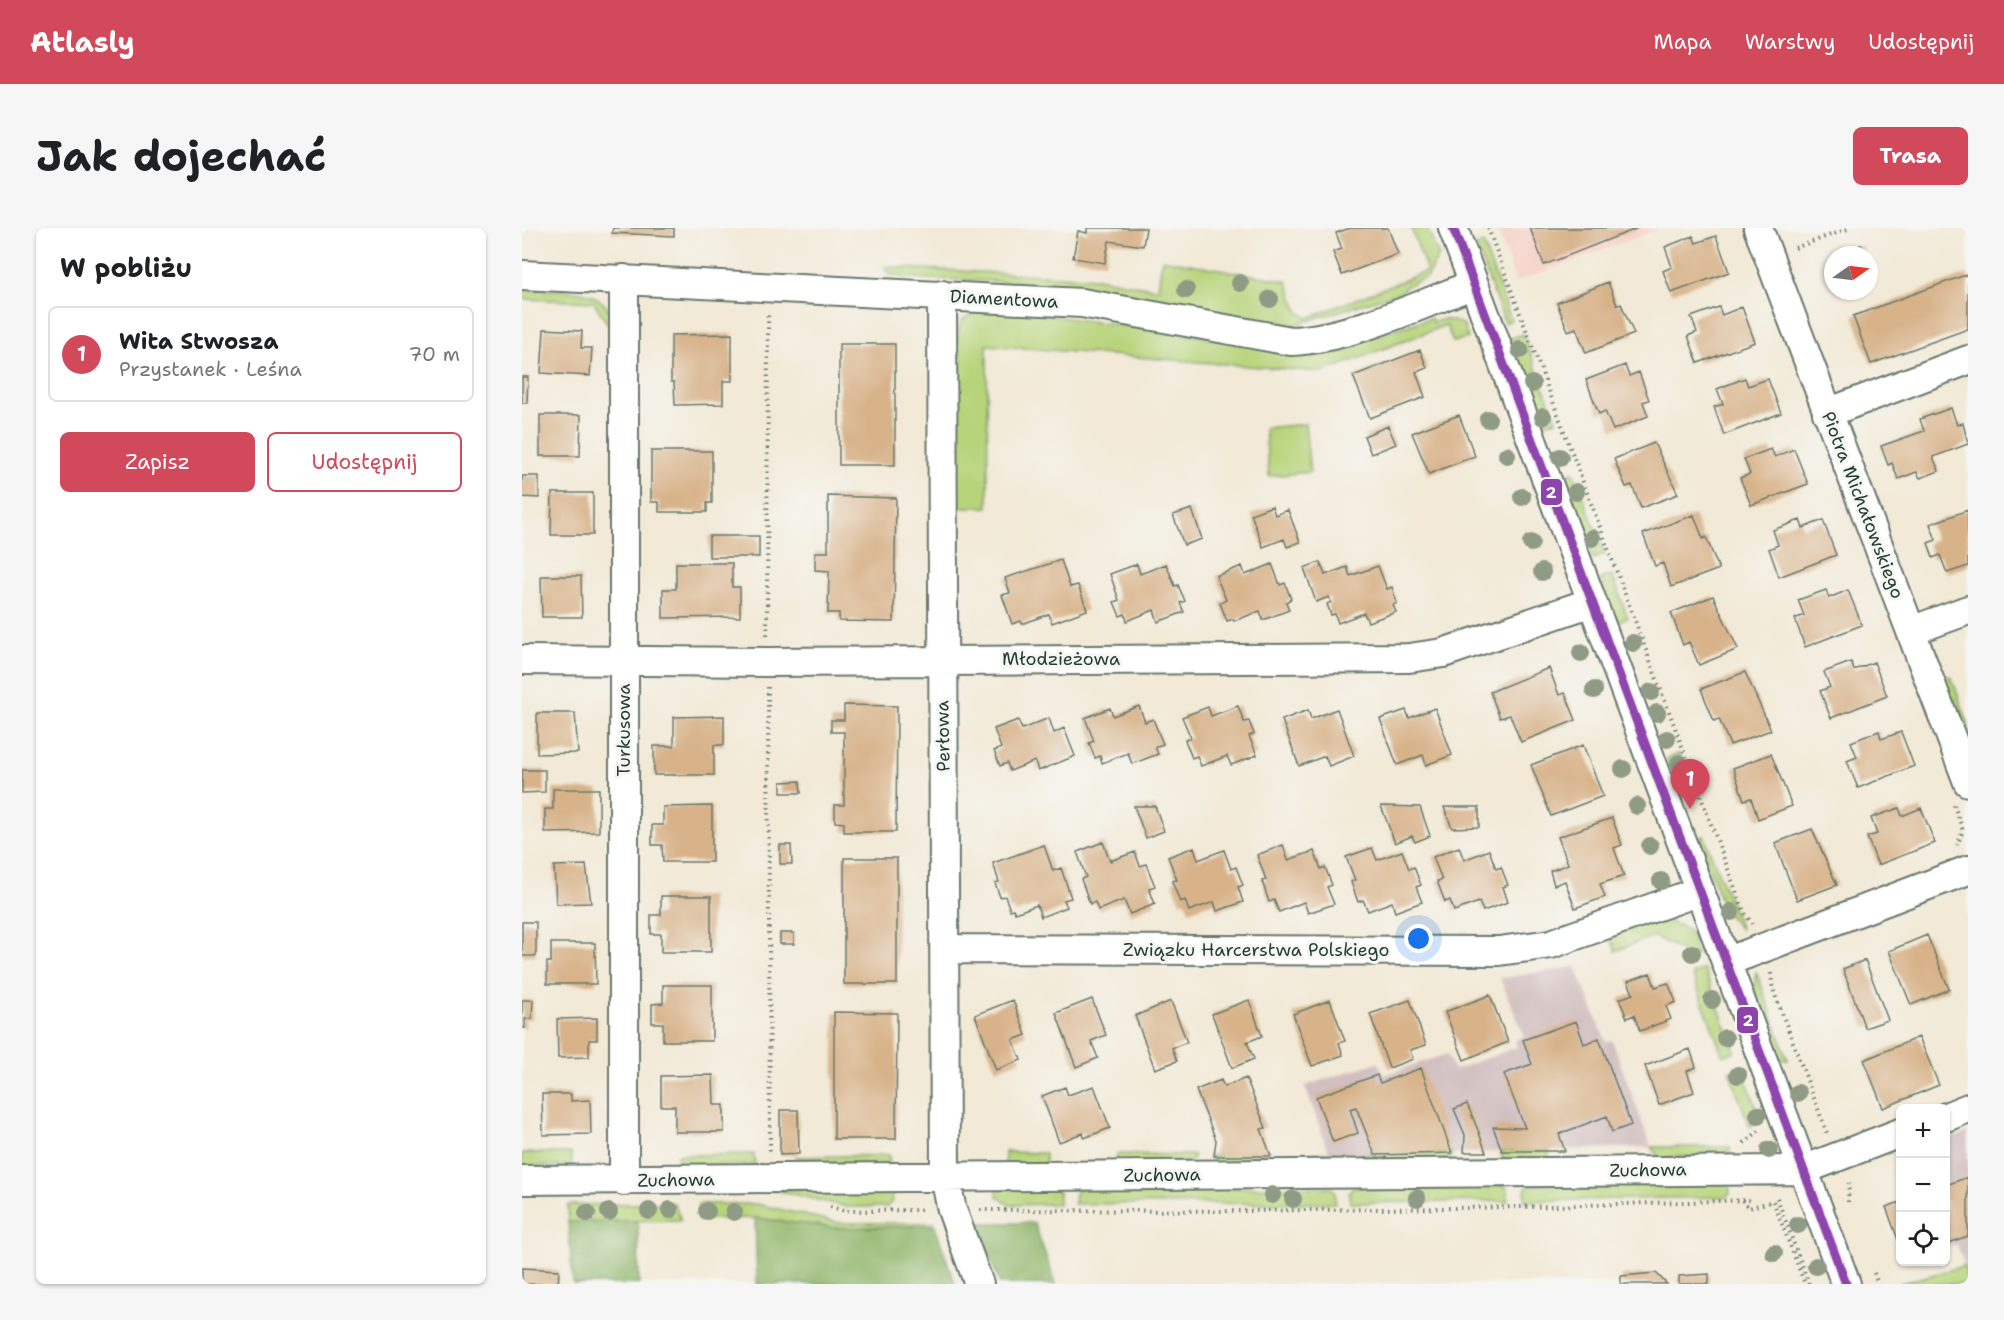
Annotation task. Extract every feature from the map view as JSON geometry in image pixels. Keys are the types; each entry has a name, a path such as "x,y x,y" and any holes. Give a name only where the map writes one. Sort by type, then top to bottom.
{"street":[{"path":"1453,228 1846,1284"},
{"name":"Piotra Michałowskiego","path":"1758,228 1911,631 1960,790"},
{"name":"Diamentowa","path":"522,274 1082,303 1291,341 1314,340 1343,332 1474,284"},
{"name":"Turkusowa","path":"624,279 624,1181"},
{"name":"Perłowa","path":"942,295 945,1178 952,1210 979,1284"},
{"path":"1827,413 1968,360"},
{"name":"Młodzieżowa","path":"522,660 767,662 1409,658 1443,653 1592,602"},
{"path":"1911,631 1968,610"},
{"path":"1726,962 1961,860"},
{"name":"Związku Harcerstwa Polskiego","path":"946,949 1499,951 1551,944 1700,891"},
{"path":"1950,1115 1968,1108"},
{"path":"1803,1170 1896,1135"},
{"name":"Zuchowa","path":"522,1180 1803,1170"}],"path":[{"path":"1488,228 1744,912 1756,930"},
{"path":"1769,258 1850,228"},
{"path":"768,286 767,662 770,721 770,1179"},
{"path":"1960,790 1963,831 1961,860"},
{"path":"1769,965 1773,989 1828,1136 1840,1142 1845,1154 1850,1176 1846,1198 1850,1208"},
{"path":"1741,1146 1767,1124"},
{"path":"1743,1202 1749,1208 1773,1201 1807,1284"},
{"path":"1870,1262 1878,1284"}],"shaded area":[{"path":"1498,228 1656,228 1657,230 1515,282"},
{"path":"1576,967 1606,1042 1612,1040 1651,1147 1406,1155 1329,1153 1305,1086 1378,1062 1384,1075 1447,1054 1454,1070 1517,1047 1515,1041 1524,1036 1500,978"},
{"path":"1968,1132 1968,1276 1957,1245 1950,1247 1950,1139"}],"green space":[{"path":"1411,228 1427,228 1439,256 1427,277 1410,284 1398,293 1294,325 1044,283 907,278 889,274 885,267 1097,278 1158,289 1162,259 1287,281 1298,311 1308,318 1427,271"},
{"path":"1483,243 1511,320 1505,323 1476,246"},
{"path":"522,290 564,290 590,295 601,301 610,311 615,324 608,325 594,302 522,299"},
{"path":"980,310 1017,311 1319,353 1431,318 1433,322 1445,319 1463,324 1468,338 1453,342 1446,325 1323,372 987,345 988,507 955,507 956,342 961,321"},
{"path":"1523,334 1556,420 1542,425 1509,339"},
{"path":"1305,424 1310,472 1269,476 1265,428"},
{"path":"1573,472 1605,554 1593,559 1561,476"},
{"path":"1612,575 1628,618 1616,622 1600,579"},
{"path":"1951,676 1968,723 1968,750 1941,678"},
{"path":"1679,754 1696,795 1693,798 1680,792 1667,759"},
{"path":"1704,836 1741,930 1725,912 1698,838"},
{"path":"1666,915 1668,921 1688,929 1697,954 1686,959 1684,952 1653,936 1616,951 1610,937"},
{"path":"1704,969 1735,1051 1723,1056 1692,974"},
{"path":"1756,971 1788,1060 1780,1060 1754,990"},
{"path":"1741,1066 1761,1119 1750,1127 1729,1071"},
{"path":"1651,1147 1730,1147 1730,1155 1659,1158"},
{"path":"1502,1151 1549,1151 1549,1156 1545,1160 1507,1161 1502,1158"},
{"path":"1005,1152 1045,1153 1045,1164 1005,1164"},
{"path":"522,1153 571,1153 572,1166 522,1166"},
{"path":"1336,1153 1334,1161 1214,1163 1209,1156"},
{"path":"1452,1153 1451,1158 1445,1162 1360,1159 1360,1154"},
{"path":"754,1154 755,1165 678,1166 677,1155"},
{"path":"1117,1154 1194,1155 1190,1163 1120,1163 1116,1159"},
{"path":"889,1155 890,1163 800,1164 795,1157"},
{"path":"1729,1180 1730,1193 1726,1197 1525,1201 1525,1191 1528,1185"},
{"path":"1504,1185 1508,1189 1508,1201 1350,1203 1349,1192 1353,1187"},
{"path":"1330,1187 1335,1191 1335,1203 1074,1204 1075,1192 1079,1188"},
{"path":"997,1188 1055,1188 1059,1192 1059,1204 1009,1205 997,1196"},
{"path":"771,1189 892,1189 892,1201 887,1207 847,1207"},
{"path":"674,1203 681,1220 568,1222 568,1205"},
{"path":"698,1204 757,1204 839,1223 934,1223 935,1226 838,1228 755,1218 700,1219"},
{"path":"755,1218 838,1228 935,1226 955,1284 757,1284"},
{"path":"638,1221 639,1284 573,1284 568,1222"},
{"path":"978,1223 1034,1223 1056,1284 1000,1284"},
{"path":"1964,1266 1968,1284 1897,1284"}],"building":[{"path":"613,228 674,228 674,236 612,233"},
{"path":"1087,228 1146,228 1143,246 1109,241 1105,263 1073,258 1078,231 1087,233"},
{"path":"1350,228 1388,228 1398,254 1342,275 1333,252 1342,249 1336,233"},
{"path":"1530,228 1638,228 1544,265"},
{"path":"1693,236 1696,243 1716,236 1729,272 1671,293 1663,271 1672,267 1665,247"},
{"path":"1968,274 1968,329 1871,364 1853,316"},
{"path":"1608,282 1617,305 1621,304 1634,334 1586,353 1576,328 1568,331 1557,303"},
{"path":"1719,307 1722,315 1742,307 1755,342 1698,363 1688,336 1697,332 1691,317"},
{"path":"544,329 582,331 581,348 592,348 590,376 541,373"},
{"path":"732,334 732,381 723,381 723,404 675,405 674,382 671,382 671,335"},
{"path":"839,344 895,344 895,465 839,465"},
{"path":"1420,350 1427,368 1416,372 1425,397 1370,418 1353,376"},
{"path":"1625,365 1629,376 1639,372 1649,400 1643,402 1648,416 1613,430 1605,411 1599,414 1586,380"},
{"path":"522,377 528,377 527,403 522,403"},
{"path":"1745,378 1748,386 1768,379 1781,413 1724,435 1714,407 1723,404 1717,389"},
{"path":"1951,408 1957,425 1963,423 1968,444 1933,457 1939,471 1920,478 1917,472 1898,479 1892,463 1888,465 1881,446 1924,431 1920,419"},
{"path":"540,415 581,415 580,456 540,456"},
{"path":"1459,415 1475,456 1429,474 1412,433"},
{"path":"1388,426 1396,444 1371,454 1364,436"},
{"path":"1654,443 1678,494 1641,508 1632,485 1626,487 1614,459"},
{"path":"1771,449 1775,457 1794,449 1808,484 1751,505 1740,478 1750,474 1744,459"},
{"path":"651,451 712,451 712,503 707,503 707,512 659,512 659,502 651,502"},
{"path":"522,476 539,476 539,498 522,497"},
{"path":"552,493 593,493 593,535 551,535"},
{"path":"828,496 896,498 894,622 839,621 839,613 828,613 829,571 815,570 815,552 828,552"},
{"path":"1272,506 1275,515 1288,510 1300,542 1287,547 1284,539 1263,547 1251,514"},
{"path":"1192,509 1202,539 1184,545 1173,515"},
{"path":"1968,510 1968,566 1947,573 1940,555 1933,558 1928,543 1936,540 1930,524"},
{"path":"1694,515 1703,539 1706,537 1719,569 1671,587 1663,563 1655,566 1643,534"},
{"path":"1800,520 1803,528 1823,520 1836,555 1779,577 1769,549 1778,545 1773,530"},
{"path":"709,536 759,536 759,557 709,557"},
{"path":"1061,560 1070,587 1078,585 1087,610 1052,623 1049,614 1022,624 1021,621 1012,624 1002,595 1010,593 1005,578"},
{"path":"1320,562 1325,575 1347,567 1350,576 1378,566 1387,589 1392,587 1397,603 1393,605 1396,612 1368,622 1364,613 1338,623 1335,614 1331,615 1327,604 1331,602 1329,597 1316,602 1304,568"},
{"path":"676,563 732,563 732,587 740,587 740,617 663,618 663,589 676,589"},
{"path":"1137,564 1140,574 1166,564 1175,586 1178,585 1185,601 1180,603 1184,612 1158,622 1154,610 1127,621 1125,614 1120,616 1114,602 1119,600 1110,574"},
{"path":"1272,564 1280,585 1285,583 1291,599 1286,602 1289,610 1263,620 1260,611 1234,621 1233,619 1227,621 1220,603 1226,600 1216,576 1242,566 1245,575"},
{"path":"541,576 581,576 582,617 542,617"},
{"path":"1826,590 1829,598 1848,590 1862,625 1805,647 1795,619 1804,615 1798,600"},
{"path":"1713,596 1738,649 1699,665 1689,642 1683,645 1671,613"},
{"path":"1851,662 1854,670 1874,662 1887,696 1831,718 1820,691 1830,687 1824,672"},
{"path":"1549,668 1559,695 1565,693 1576,720 1521,742 1510,715 1500,718 1490,692"},
{"path":"1745,672 1771,730 1730,745 1719,719 1714,721 1701,689"},
{"path":"844,705 897,706 896,832 844,832 844,823 835,822 835,805 844,805 844,732 831,732 831,720 844,720"},
{"path":"1139,706 1145,722 1153,719 1163,744 1155,747 1158,754 1132,764 1128,753 1102,763 1100,756 1095,758 1089,743 1094,741 1085,718 1110,708 1113,716"},
{"path":"1238,706 1244,722 1249,721 1254,734 1249,736 1257,755 1231,765 1227,756 1201,766 1197,756 1192,758 1185,740 1191,738 1182,717 1208,707 1211,716"},
{"path":"1435,708 1452,755 1426,765 1423,755 1397,765 1380,719 1406,710 1409,718"},
{"path":"1337,709 1354,756 1329,766 1325,756 1299,766 1282,720 1308,710 1311,719"},
{"path":"537,713 575,713 578,753 537,754"},
{"path":"724,716 724,745 714,745 714,775 654,775 654,746 674,746 674,717"},
{"path":"1049,718 1054,733 1064,728 1075,756 1038,771 1035,761 1010,771 1007,763 1000,766 994,751 1001,748 994,729 1018,720 1022,729"},
{"path":"1879,731 1881,739 1901,732 1914,766 1858,788 1847,761 1857,757 1851,742"},
{"path":"1583,745 1603,796 1551,816 1531,765"},
{"path":"1771,754 1792,806 1758,819 1751,798 1744,800 1733,768"},
{"path":"522,770 545,770 545,792 522,793"},
{"path":"800,781 801,793 781,793 781,782"},
{"path":"553,789 599,789 599,832 545,833 545,809 553,809"},
{"path":"712,806 712,862 663,862 662,845 652,845 652,825 663,825 663,807"},
{"path":"1134,806 1155,806 1164,831 1146,838"},
{"path":"1381,806 1420,807 1430,836 1415,842 1412,836 1395,843"},
{"path":"1444,807 1479,807 1479,827 1452,828"},
{"path":"1899,808 1902,816 1921,808 1935,843 1878,865 1867,837 1877,834 1871,818"},
{"path":"1612,818 1622,845 1614,848 1624,876 1600,884 1605,897 1575,908 1565,881 1554,885 1550,871 1568,864 1558,837"},
{"path":"1812,829 1837,885 1797,900 1775,843"},
{"path":"1103,842 1110,861 1135,852 1140,866 1146,864 1155,886 1149,888 1155,904 1130,914 1124,900 1098,910 1095,902 1090,904 1081,879 1086,877 1077,852"},
{"path":"780,845 791,845 792,864 780,864"},
{"path":"1044,845 1053,871 1061,868 1071,898 1064,900 1067,907 1041,917 1037,905 1015,913 1013,909 1010,910 1005,896 1000,897 995,883 999,882 993,863"},
{"path":"1283,845 1288,860 1314,851 1321,869 1325,867 1332,885 1327,887 1334,904 1308,913 1304,902 1279,912 1274,900 1269,902 1262,881 1266,880 1257,855"},
{"path":"1194,847 1198,860 1224,850 1231,869 1236,867 1243,885 1238,887 1243,902 1217,911 1214,902 1189,911 1185,900 1180,902 1172,881 1177,880 1168,857"},
{"path":"1459,847 1464,860 1489,850 1496,869 1501,867 1508,885 1503,887 1508,902 1483,911 1479,902 1454,911 1450,900 1445,902 1437,881 1442,880 1433,857"},
{"path":"1372,848 1377,860 1402,851 1409,869 1414,867 1421,885 1416,887 1422,902 1395,912 1392,902 1368,911 1363,900 1358,902 1351,882 1355,880 1346,857"},
{"path":"844,858 897,858 897,984 844,984"},
{"path":"586,865 591,903 556,904 554,866"},
{"path":"661,896 711,896 711,952 661,952 661,934 651,934 651,915 661,915"},
{"path":"522,922 536,922 536,956 522,956"},
{"path":"780,933 794,933 794,944 780,944"},
{"path":"1927,935 1949,989 1911,1005 1889,951"},
{"path":"551,943 595,943 596,984 547,984 547,962 551,962"},
{"path":"1865,960 1888,1020 1865,1028 1843,969"},
{"path":"1650,973 1655,987 1668,983 1676,1002 1666,1006 1671,1019 1640,1031 1634,1015 1627,1018 1619,999 1633,994 1628,981"},
{"path":"663,985 712,985 712,1041 663,1041 663,1023 652,1023 652,1004 663,1003"},
{"path":"1490,995 1508,1042 1464,1060 1445,1012"},
{"path":"1092,999 1106,1035 1091,1041 1098,1058 1076,1067 1056,1013"},
{"path":"522,1000 533,1000 532,1019 525,1019 525,1028 522,1028"},
{"path":"1013,1000 1026,1035 1013,1040 1021,1060 996,1070 975,1015"},
{"path":"1249,1000 1262,1036 1247,1042 1254,1059 1232,1068 1212,1014"},
{"path":"1330,1000 1345,1041 1339,1043 1343,1055 1312,1066 1293,1014"},
{"path":"1410,1000 1426,1045 1410,1050 1413,1059 1389,1068 1370,1014"},
{"path":"1171,1001 1187,1042 1172,1048 1177,1061 1155,1069 1135,1016"},
{"path":"834,1012 897,1013 896,1139 834,1139"},
{"path":"597,1018 597,1040 589,1040 589,1057 558,1058 557,1019"},
{"path":"1576,1021 1584,1044 1599,1038 1631,1125 1612,1132 1607,1116 1559,1134 1565,1151 1502,1151 1493,1127 1525,1128 1504,1074 1532,1064 1523,1040"},
{"path":"1919,1037 1939,1085 1883,1108 1864,1060"},
{"path":"1690,1049 1696,1067 1687,1071 1694,1092 1659,1105 1645,1066"},
{"path":"1421,1068 1452,1153 1375,1155 1356,1107 1350,1109 1358,1133 1333,1142 1316,1097 1377,1075 1380,1083"},
{"path":"713,1075 714,1105 724,1105 724,1132 675,1132 675,1106 661,1106 661,1076"},
{"path":"1246,1078 1266,1128 1261,1129 1271,1156 1214,1156 1216,1140 1196,1090 1221,1080 1224,1087"},
{"path":"1094,1086 1110,1128 1084,1138 1083,1133 1059,1142 1042,1096 1065,1087 1068,1095"},
{"path":"542,1094 571,1094 571,1101 590,1100 591,1134 543,1135"},
{"path":"1467,1104 1486,1152 1464,1152 1465,1135 1454,1109"},
{"path":"780,1110 798,1110 799,1154 780,1155"},
{"path":"1968,1177 1968,1236 1950,1243 1950,1212 1950,1184"},
{"path":"1896,1203 1896,1234 1886,1207"},
{"path":"522,1268 559,1270 558,1284 522,1284"},
{"path":"1656,1273 1667,1284 1621,1284 1621,1276"},
{"path":"1709,1274 1709,1284 1679,1284 1679,1276"}],"transit line":[{"name":"2","path":"1453,228 1846,1284"}],"place":[{"name":"Wita Stwosza","path":"1690,809"}]}
